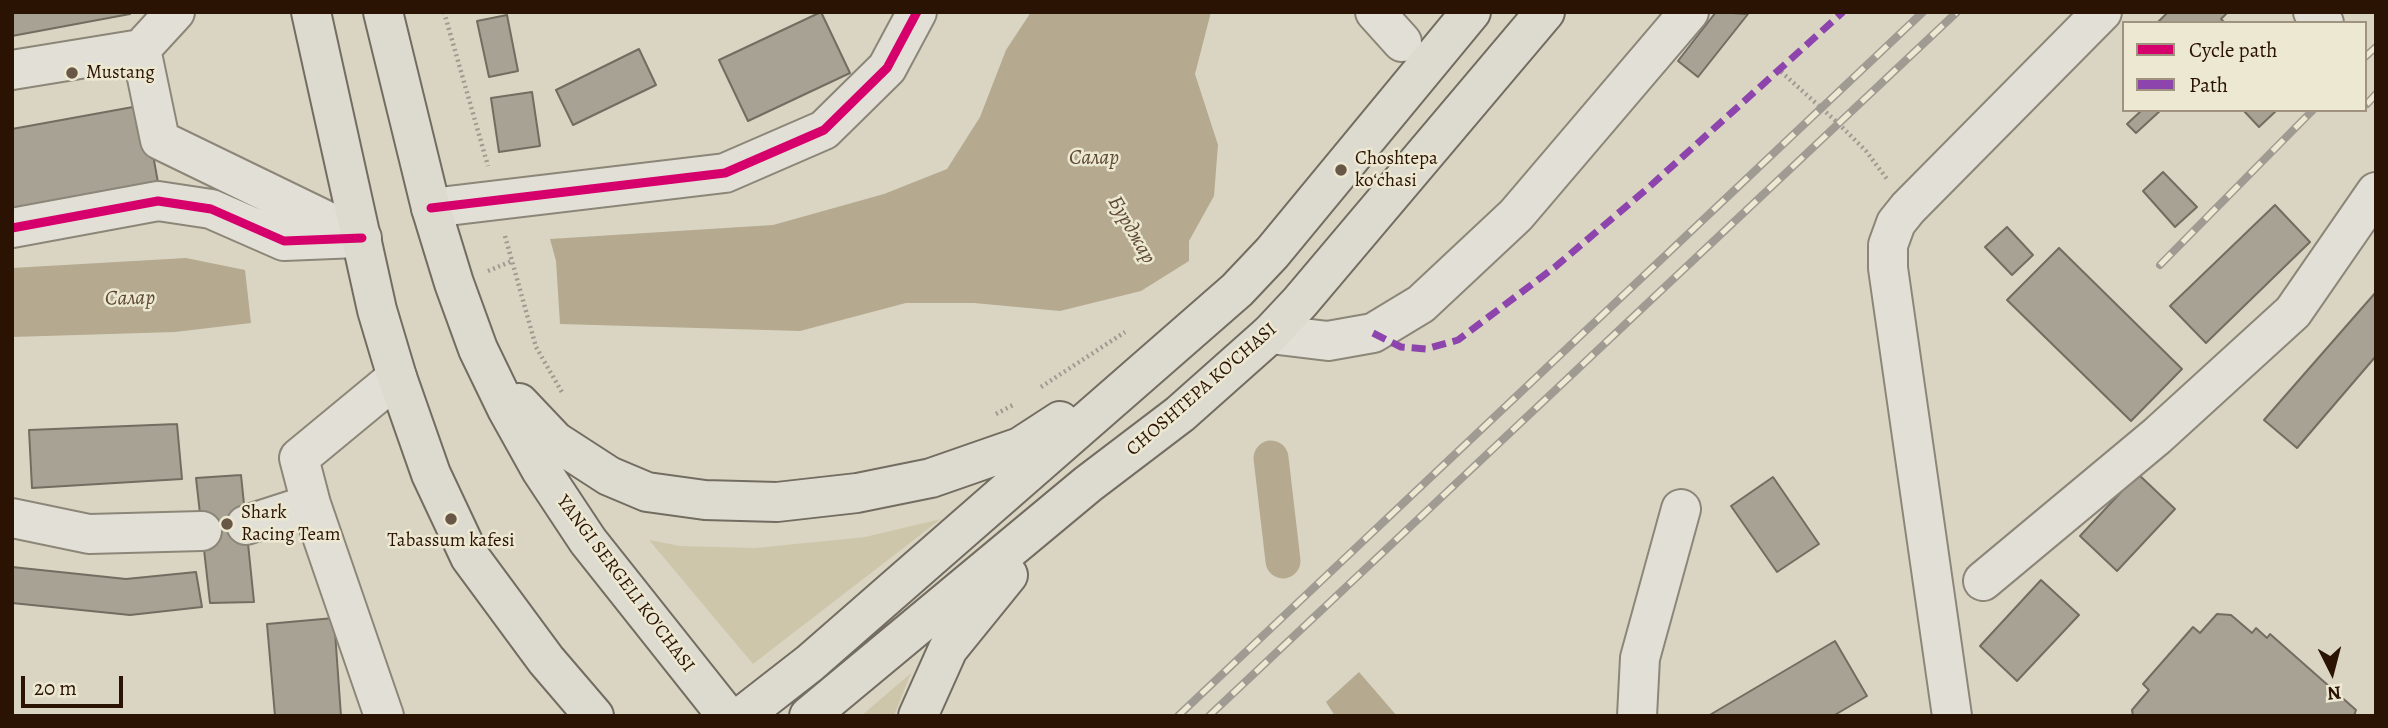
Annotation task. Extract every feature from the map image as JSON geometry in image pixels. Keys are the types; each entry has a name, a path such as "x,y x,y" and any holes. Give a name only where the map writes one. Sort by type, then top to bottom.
{"main road":[{"path":"311,12 377,310 431,474 470,557 522,631 594,716"},
{"name":"YANGI SERGELI KO'CHASI","path":"383,12 431,208 478,349 507,409 564,506 601,558 727,716"},
{"path":"743,716 810,663 1237,290 1272,253 1471,12"},
{"name":"CHOSHTEPA KO'CHASI","path":"809,716 1088,484 1180,414 1270,334 1545,12"},
{"path":"478,349 545,432 609,476 665,496 777,502 857,493 931,478 1020,447 1149,367"},
{"path":"918,716 948,649 968,621 1088,484"}],"street":[{"path":"12,70 141,49 176,12"},
{"path":"431,208 497,198 725,173 824,130 887,68 917,12"},
{"path":"1375,12 1402,42"},
{"path":"1270,334 1328,341 1373,333 1422,304 1516,215 1689,12"},
{"path":"1952,716 1888,268 1888,245 1896,222 1908,208 2102,12"},
{"path":"141,49 160,140 362,237"},
{"path":"1983,581 2157,436 2293,312 2376,192"},
{"path":"12,228 158,201 211,209 284,241 362,237"},
{"path":"384,716 311,504 299,458 397,377"},
{"path":"246,525 311,504"},
{"path":"1637,716 1640,659 1681,509"},
{"path":"12,518 89,534 202,531"}],"path":[{"path":"444,12 536,347 564,396"},
{"path":"1777,68 1866,151 1908,208"},
{"path":"484,272 512,261"},
{"path":"1034,392 1125,332"},
{"path":"991,417 1023,399"}],"shaded area":[{"path":"941,519 753,664 649,540 680,546 755,548 865,537"},
{"path":"911,673 894,716 861,716"}],"water":[{"name":"Салар","path":"1031,12 1211,12 1195,74 1218,145 1214,196 1189,241 1189,261 1141,291 1060,311 974,303 906,303 800,331 560,324 556,261 550,239 773,225 884,194 947,169 980,117 1006,50"},
{"name":"Салар","path":"186,258 245,270 251,323 175,332 12,337 12,268"},
{"path":"1359,672 1397,716 1335,716 1326,702"}],"building":[{"path":"12,12 130,12 130,14 12,36"},
{"path":"821,12 850,73 748,121 719,60"},
{"path":"1716,12 1748,14 1698,77 1678,61"},
{"path":"2168,12 2228,12 2221,19 2223,21 2159,21"},
{"path":"507,15 518,71 489,77 477,21"},
{"path":"639,49 656,85 573,125 556,90"},
{"path":"532,92 540,146 499,152 491,98"},
{"path":"144,105 159,188 12,215 12,129"},
{"path":"2140,112 2159,112 2136,133 2127,124"},
{"path":"2245,112 2275,112 2259,127"},
{"path":"2163,172 2197,207 2175,227 2143,191"},
{"path":"2275,205 2310,242 2206,343 2170,306"},
{"path":"2007,227 2033,255 2012,275 1985,247"},
{"path":"2059,248 2182,369 2131,421 2007,300"},
{"path":"2376,292 2376,356 2297,448 2264,420"},
{"path":"177,424 182,479 32,488 29,430"},
{"path":"2138,474 2175,509 2117,571 2080,536"},
{"path":"241,475 254,602 210,603 196,478"},
{"path":"1773,477 1819,544 1777,572 1731,506"},
{"path":"12,567 126,579 196,572 202,607 130,615 12,603"},
{"path":"2041,580 2079,615 2017,681 1980,646"},
{"path":"2217,614 2231,615 2252,633 2256,628 2267,638 2270,634 2356,710 2354,716 2133,716 2132,710 2149,690 2143,684 2193,627 2200,633"},
{"path":"334,618 341,716 275,716 267,624"},
{"path":"1835,641 1867,696 1833,716 1708,716"}],"waterway":[{"name":"Бурджар","path":"1271,458 1283,561"}],"railway":[{"path":"1178,716 1923,12"},
{"path":"1209,716 1957,12"},
{"path":"2367,55 2376,47"},
{"path":"2367,104 2376,94"},
{"path":"2160,265 2311,112"}],"marked path":[{"path":"1373,333 1401,347 1426,349 1458,340 1555,267 1648,188 1843,12"}],"cycle path":[{"path":"431,208 725,173 824,130 887,68 917,12"},
{"path":"12,228 158,201 211,209 284,241 362,238"}],"place":[{"name":"Mustang","path":"72,73"},
{"name":"Choshtepa koʻchasi","path":"1341,170"},
{"name":"Tabassum kafesi","path":"451,519"},
{"name":"Shark Racing Team","path":"227,524"}]}
